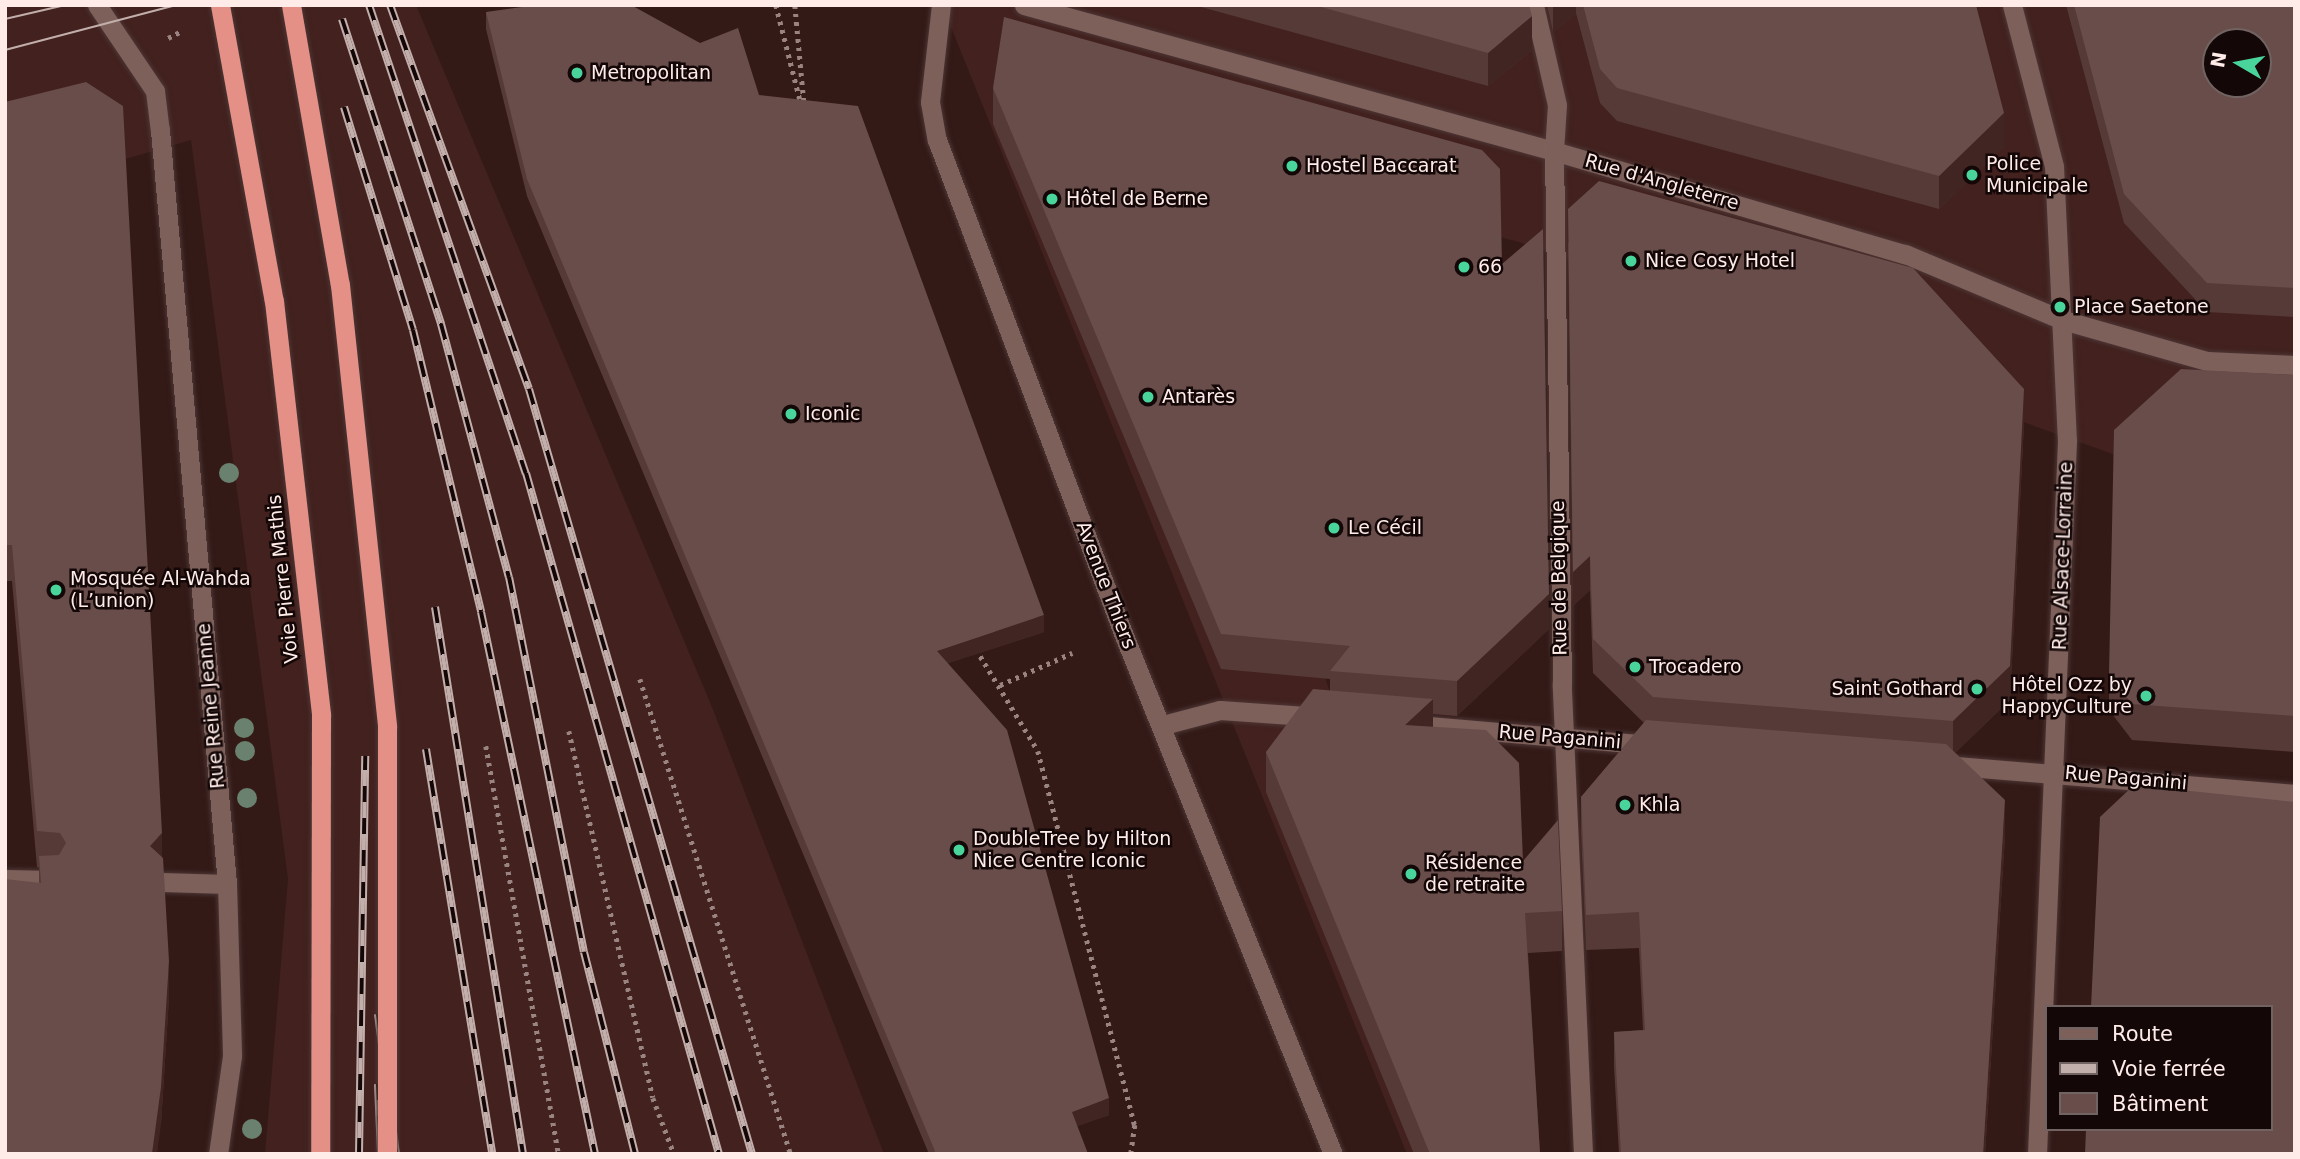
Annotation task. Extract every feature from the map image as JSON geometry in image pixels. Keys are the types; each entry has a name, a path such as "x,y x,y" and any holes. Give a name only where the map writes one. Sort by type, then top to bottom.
{"highway":[{"name":"Voie Pierre Mathis","path":"220,5 274,301 321,714 320,1154"},
{"path":"291,5 340,285 387,726 387,1154"}],"street":[{"name":"Rue Reine Jeanne","path":"97,5 155,91 227,884 232,1056 218,1154"},
{"name":"Avenue Thiers","path":"941,5 930,102 937,140 1163,725 1333,1154"},
{"name":"Rue d'Angleterre","path":"1024,5 1554,151 1905,254 2063,320 2207,361 2295,365"},
{"name":"Rue de Belgique","path":"1534,5 1557,105 1554,151 1564,737 1583,1154"},
{"name":"Rue Alsace-Lorraine","path":"2012,5 2053,166 2063,320 2067,441 2057,772 2044,1005"},
{"path":"1163,725 1220,710 1346,719"},
{"name":"Rue Paganini","path":"1386,722 1676,746"},
{"name":"Rue Paganini","path":"1923,763 2057,772 2295,794"},
{"path":"5,879 54,880"},
{"path":"162,882 227,884"},
{"name":"Rue Alsace-Lorraine","path":"2036,1154 2044,1008"}],"path":[{"path":"776,5 805,117 795,5"},
{"path":"971,643 1000,685 1038,751 1135,1125 1131,1154"},
{"path":"1000,685 1072,653"},
{"path":"640,679 791,1154"},
{"path":"569,732 653,1098 674,1154"},
{"path":"486,746 559,1154"}],"shaded area":[{"path":"5,5 416,5 712,707 884,1154 265,1154 288,879 191,140 5,194"},
{"path":"942,5 2295,5 2295,487 2180,478 1519,242 1130,141 1498,1154 1407,1154"}],"building":[{"name":"Iconic","path":"536,5 631,5 700,43 738,28 759,95 858,106 1044,615 937,651 1007,730 1109,1098 1072,1112 1088,1154 933,1154 935,1151 527,179 486,12"},
{"path":"1314,5 1529,5 1532,16 1488,53"},
{"path":"1583,5 1976,5 2004,113 1939,176 1617,88 1600,69"},
{"path":"2074,5 2295,5 2295,288 2207,283 2124,194"},
{"path":"1004,17 1482,150 1500,169 1502,264 1543,229 1549,594 1457,681 1330,671 1350,646 1221,634 993,88"},
{"path":"86,82 123,106 162,833 150,846 163,858 169,961 161,1087 152,1154 5,1154 5,879 41,883 39,856 59,855 66,843 60,833 37,831 12,545 5,545 5,102"},
{"path":"1599,181 1913,268 2024,389 2010,666 1953,721 1653,697 1593,639 1590,556 1573,572 1568,209"},
{"path":"2181,369 2295,375 2295,716 2132,704 2109,674 2114,430"},
{"name":"Résidence de retraite","path":"1313,689 1433,699 1405,725 1486,730 1519,763 1523,861 1558,820 1562,911 1525,913 1540,1154 1430,1154 1266,752"},
{"path":"1646,720 1946,744 2005,800 1983,1154 1621,1154 1614,1032 1645,1030 1639,912 1586,915 1581,797"},
{"path":"2134,785 2295,802 2295,1154 2085,1154 2086,1131 2272,1131 2272,1005 2091,1005 2100,817"}],"tram line":[{"path":"5,19 65,5"},
{"path":"5,50 176,5"}],"railway":[{"path":"369,5 526,473 719,1154"},
{"path":"390,5 529,389 752,1154"},
{"path":"342,19 441,324 509,577 584,952 635,1154"},
{"path":"344,107 413,330 481,612 595,1154"},
{"path":"435,607 523,1154"},
{"path":"426,749 492,1154"},
{"path":"359,1154 365,756"},
{"path":"378,1014 396,1154"},
{"path":"378,1084 381,1154"}],"place":[{"name":"Metropolitan","path":"577,73"},
{"name":"Hostel Baccarat","path":"1292,166"},
{"name":"Police Municipale","path":"1972,175"},
{"name":"Hôtel de Berne","path":"1052,199"},
{"name":"Nice Cosy Hotel","path":"1631,261"},
{"name":"66","path":"1464,267"},
{"name":"Place Saetone","path":"2060,307"},
{"name":"Antarès","path":"1148,397"},
{"name":"Iconic","path":"791,414"},
{"name":"Le Cécil","path":"1334,528"},
{"name":"Mosquée Al-Wahda (L’union)","path":"56,590"},
{"name":"Trocadero","path":"1635,667"},
{"name":"Saint Gothard","path":"1977,689"},
{"name":"Hôtel Ozz by HappyCulture","path":"2146,696"},
{"name":"Khla","path":"1625,805"},
{"name":"DoubleTree by Hilton Nice Centre Iconic","path":"959,850"},
{"name":"Résidence de retraite","path":"1411,874"}]}
